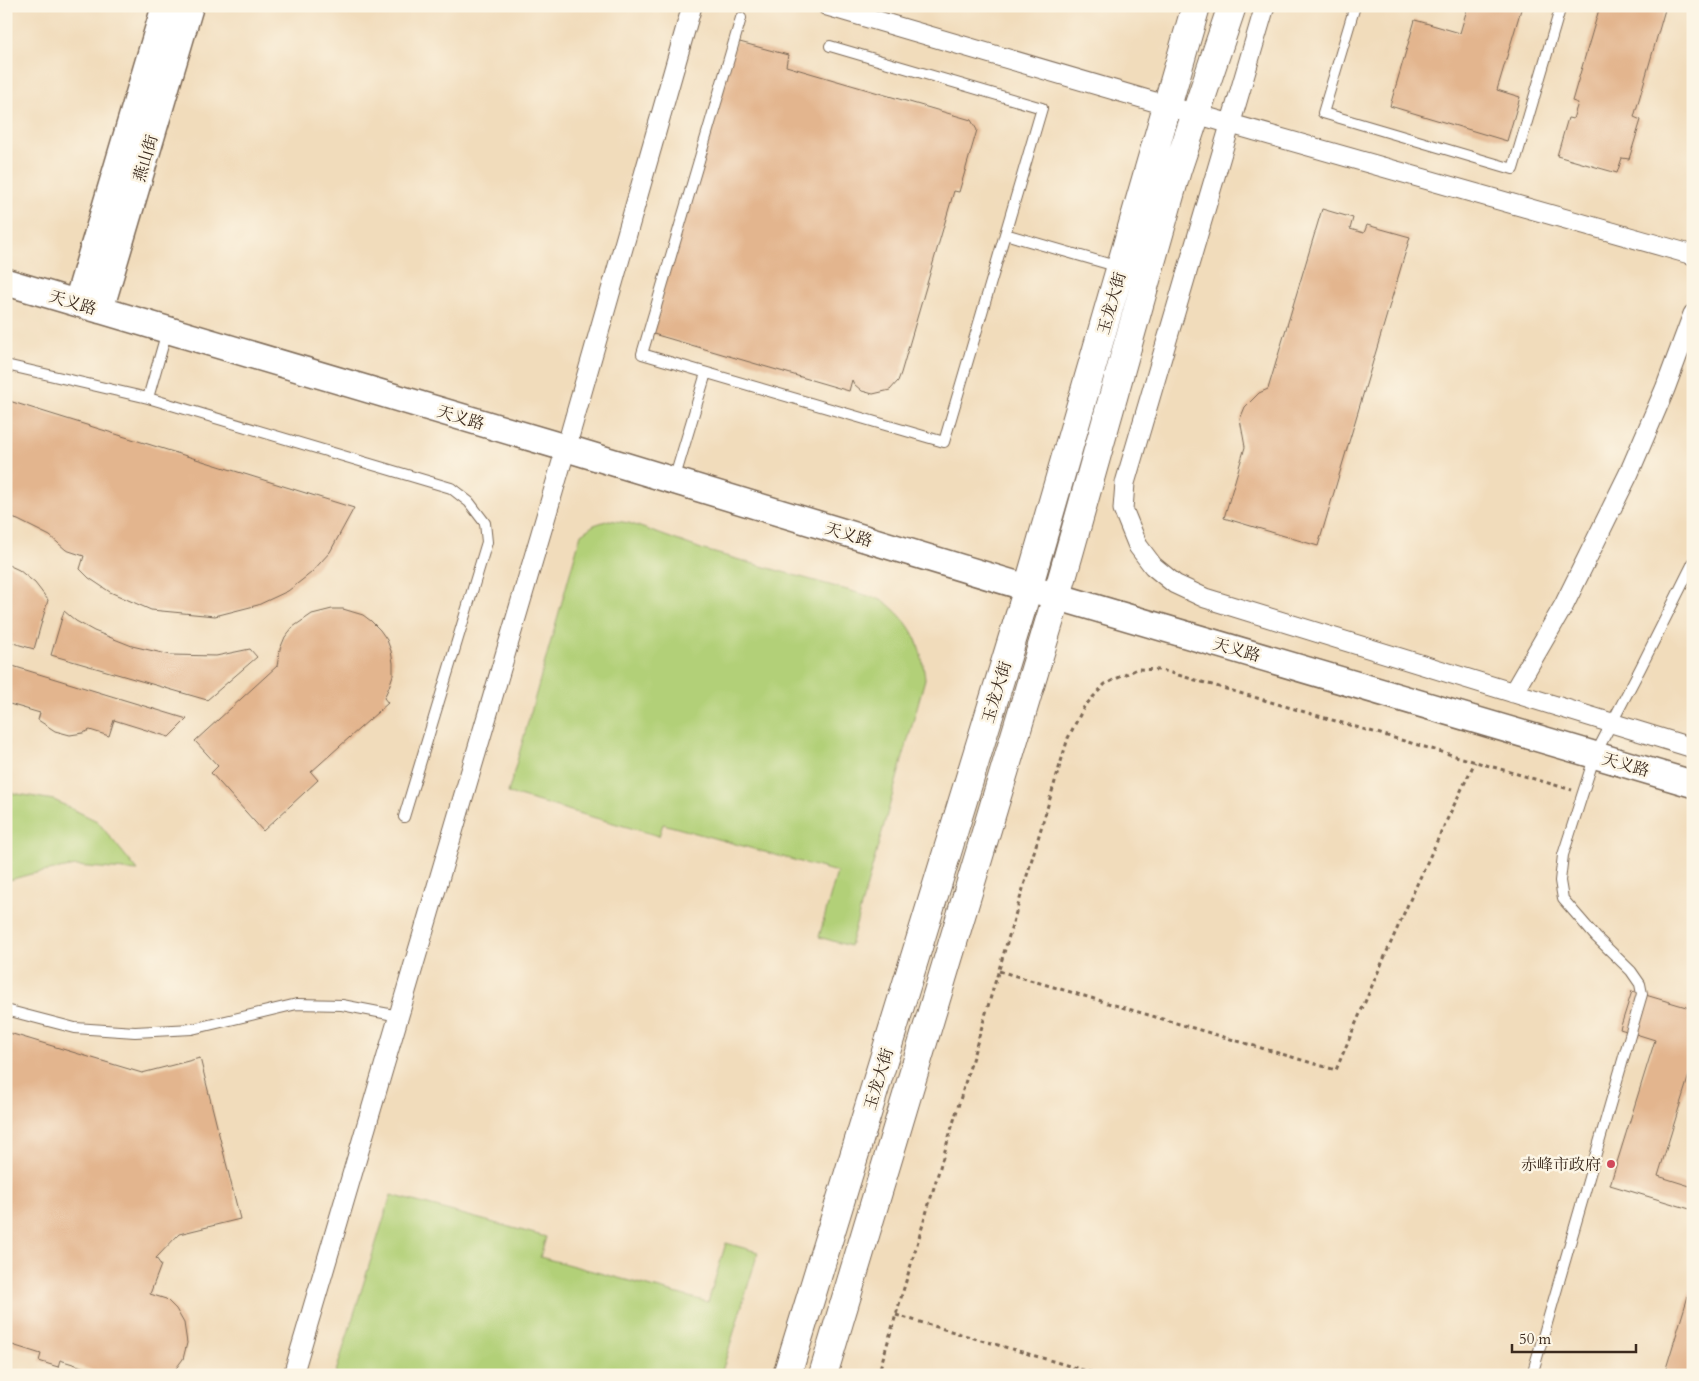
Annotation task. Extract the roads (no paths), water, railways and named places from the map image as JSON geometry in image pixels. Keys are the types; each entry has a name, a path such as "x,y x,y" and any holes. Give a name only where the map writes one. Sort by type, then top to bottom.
{"main road":[{"name":"燕山街","path":"88,306 165,6"},
{"name":"燕山街","path":"88,306 190,6"},
{"name":"玉龙大街","path":"787,1375 1028,588 1169,105 1196,6"},
{"name":"玉龙大街","path":"823,1375 1057,596 1177,170 1232,6"},
{"name":"天义路","path":"6,282 566,448 1028,588 1693,784"}],"street":[{"path":"292,1375 566,448 692,6"},
{"path":"827,6 1196,114 1693,255"},
{"path":"1265,6 1125,483 1123,509 1138,546 1153,566 1175,584 1205,598 1693,748"},
{"path":"1514,693 1564,605 1629,473 1666,389 1693,314"}],"lane":[{"path":"1355,6 1323,113 1513,169 1561,6"},
{"path":"742,18 642,354 944,442 1042,108 830,46"},
{"path":"1005,234 1121,268"},
{"path":"148,398 167,330"},
{"path":"6,364 148,398 451,488 469,502 485,523 487,542 404,817"},
{"path":"674,481 706,373"},
{"path":"1532,1375 1642,994 1640,984 1631,971 1596,938 1563,899 1560,881 1563,855 1595,755 1693,563"},
{"path":"6,1010 75,1028 135,1032 192,1029 297,1004 342,1005 399,1016"}],"place":[{"name":"赤峰市政府","path":"1611,1164"}]}
